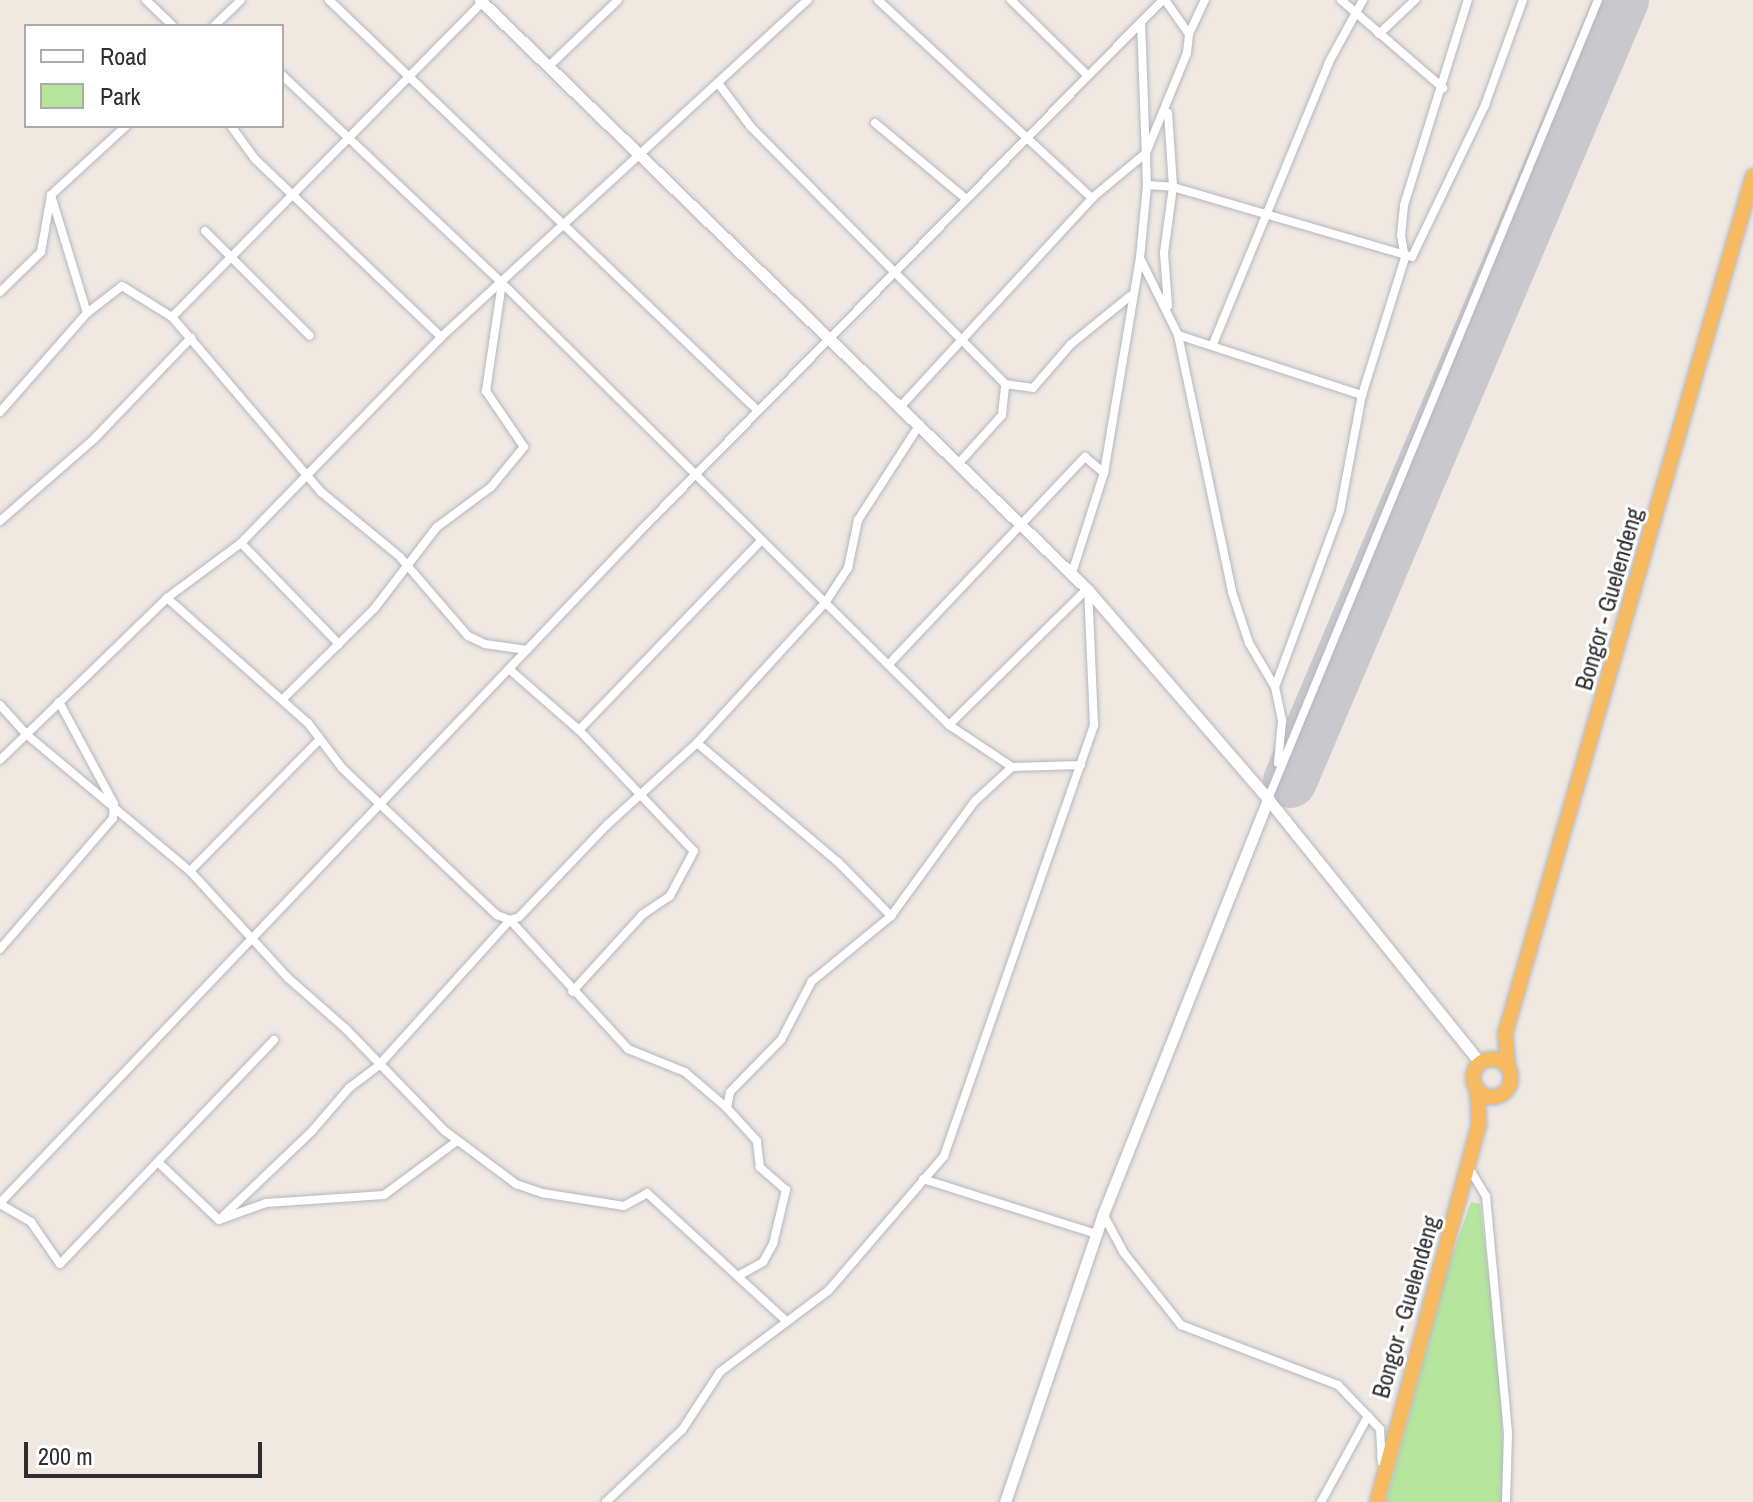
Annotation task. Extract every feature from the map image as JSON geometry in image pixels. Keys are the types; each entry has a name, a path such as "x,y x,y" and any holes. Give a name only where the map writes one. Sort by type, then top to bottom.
{"highway":[{"name":"Bongor - Guelendeng","path":"1508,1067 1505,1034 1753,176"},
{"name":"Bongor - Guelendeng","path":"1484,1061 1505,1034"},
{"path":"1484,1061 1508,1067 1510,1084 1501,1094 1488,1096 1477,1088 1473,1075 1484,1061"},
{"name":"Bongor - Guelendeng","path":"1377,1500 1479,1125 1477,1088"},
{"name":"Bongor - Guelendeng","path":"1479,1125 1501,1094"}],"street":[{"path":"146,0 171,24"},
{"path":"216,24 241,0"},
{"path":"329,0 409,74 561,226 758,411"},
{"path":"549,66 618,0"},
{"path":"0,760 167,598 241,543 305,473 441,337 807,0"},
{"path":"878,0 1092,198"},
{"path":"1011,0 1087,75"},
{"path":"1147,0 1154,9"},
{"path":"274,1040 160,1164 60,1264 31,1222 0,1203 694,476 1154,9 1164,0 1189,34"},
{"path":"901,406 1092,198 1146,153 1168,108 1189,34 1205,0"},
{"path":"1341,0 1443,88"},
{"path":"1213,344 1268,217 1329,62 1363,0"},
{"path":"1379,34 1415,0"},
{"path":"1275,687 1340,511 1362,395 1405,258 1402,218 1468,0"},
{"path":"1405,258 1424,240 1452,179 1523,0"},
{"path":"1005,1502 1103,1214 1268,799 1598,0"},
{"path":"172,317 483,1 1072,573 1268,799 1484,1061"},
{"path":"224,17 231,24"},
{"path":"1072,573 1104,473 1130,296 1140,258 1147,185 1141,23"},
{"path":"284,77 502,283 694,476 890,663 949,725 1012,767 1081,765"},
{"path":"718,83 751,127 962,337 1005,384 1033,388 1071,344 1130,296"},
{"path":"1168,108 1173,187 1164,253 1168,307"},
{"path":"875,123 965,198"},
{"path":"0,292 41,252 51,195 124,128"},
{"path":"233,128 292,194 441,337"},
{"path":"1147,185 1173,187 1405,258"},
{"path":"51,195 87,313"},
{"path":"205,231 310,336"},
{"path":"1140,258 1168,307 1178,335 1232,592 1249,643 1275,687 1282,721 1280,755 1268,799"},
{"path":"282,700 409,568 437,527 491,487 524,447 486,391 502,283"},
{"path":"0,412 87,313 122,286 172,317 305,473 409,568 468,636 485,644 527,650"},
{"path":"1178,335 1362,395"},
{"path":"0,521 95,438 191,338"},
{"path":"959,463 1002,415 1005,384"},
{"path":"219,1220 312,1131 349,1088 379,1065 510,920 519,917 639,795 697,743 825,603 848,568 858,520 920,424"},
{"path":"890,663 1085,457 1104,473"},
{"path":"579,730 761,541"},
{"path":"241,543 339,644"},
{"path":"949,725 1087,589"},
{"path":"606,1502 682,1430 720,1372 828,1291 944,1156 1094,725 1087,589"},
{"path":"167,598 282,700 320,739 342,768 382,802 497,915 510,920 572,992 628,1049 685,1072 727,1108 757,1141 760,1167 786,1190 773,1244 763,1262 738,1276"},
{"path":"509,669 579,730 694,851 670,896 643,914 572,992"},
{"path":"0,949 113,818 114,804 59,702"},
{"path":"0,705 26,734 114,804 190,871 254,935 288,978 457,1141 516,1184 542,1193 624,1206 647,1193 786,1321"},
{"path":"190,871 320,739"},
{"path":"697,743 838,862 891,916"},
{"path":"727,1108 730,1092 781,1040 812,981 891,916 975,801 1012,767"},
{"path":"219,1220 266,1203 384,1195 457,1141"},
{"path":"160,1164 219,1220"},
{"path":"1468,1167 1486,1196 1508,1434 1506,1502"},
{"path":"923,1179 1096,1234"},
{"path":"1103,1214 1124,1253 1181,1325 1338,1385 1368,1416 1380,1429 1383,1454 1377,1500"},
{"path":"1321,1502 1368,1416"}],"green space":[{"path":"1471,1202 1480,1204 1500,1368 1505,1502 1386,1502 1448,1267"}],"runway":[{"path":"1290,781 1622,0"}]}
